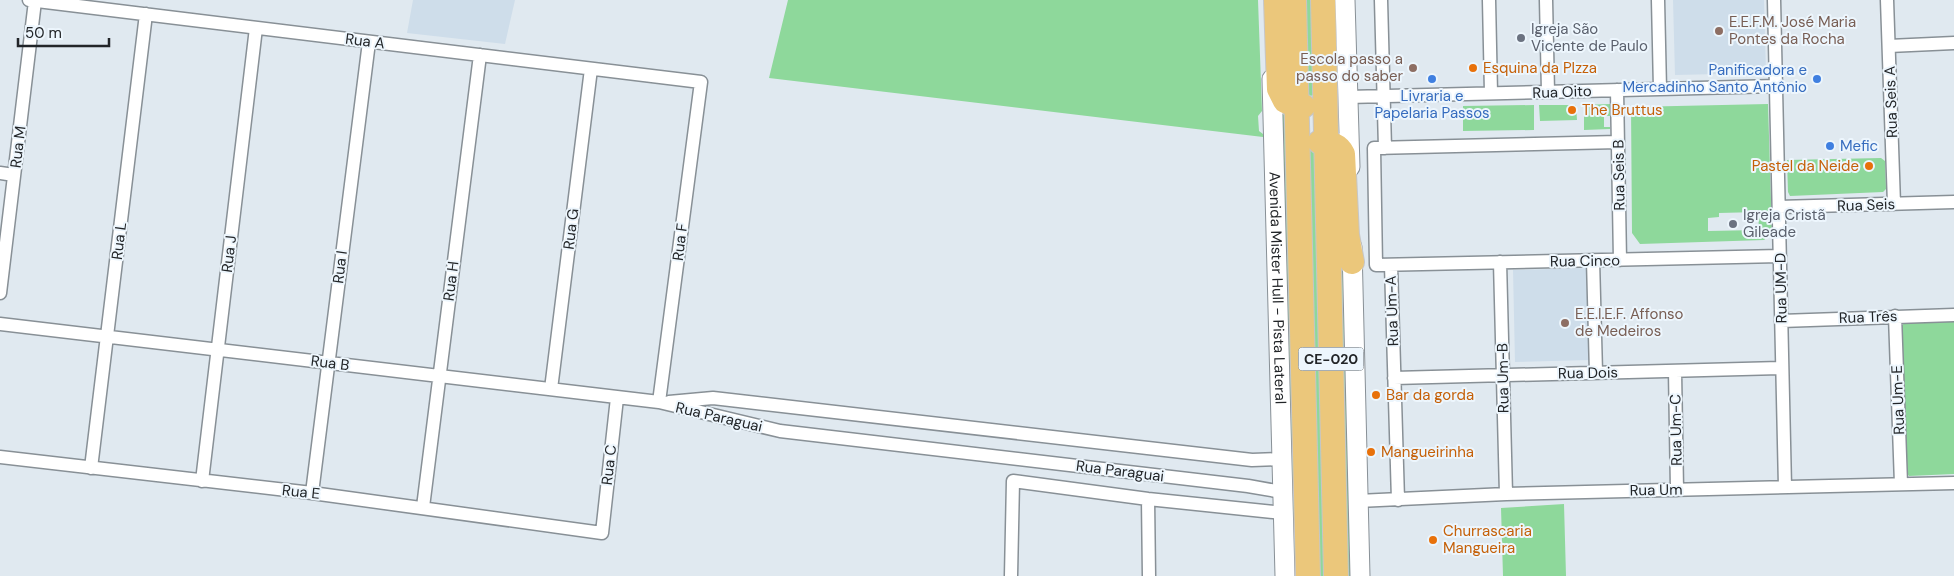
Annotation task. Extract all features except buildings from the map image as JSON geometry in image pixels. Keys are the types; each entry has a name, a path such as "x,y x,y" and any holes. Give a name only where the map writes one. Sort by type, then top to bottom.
{"highway":[{"path":"1276,0 1279,89 1285,101 1297,106 1325,105"},
{"name":"CE-020","path":"1294,0 1308,576"},
{"name":"CE-020","path":"1324,4 1336,576"},
{"path":"1298,143 1326,142 1338,148 1342,154 1347,235 1352,262"}],"main road":[{"name":"Avenida Mister Hull - Pista Lateral","path":"1270,0 1284,576"},
{"path":"1345,0 1360,576"}],"street":[{"name":"Rua A","path":"32,0 700,82"},
{"name":"Rua M","path":"0,293 32,0"},
{"path":"1381,0 1385,148 1618,142"},
{"path":"1489,0 1491,93"},
{"path":"1546,0 1548,92"},
{"path":"1658,0 1660,89"},
{"name":"Rua UM-D","path":"1774,0 1785,487"},
{"name":"Rua Seis A","path":"1887,0 1894,204"},
{"name":"Rua L","path":"91,468 146,14"},
{"name":"Rua J","path":"202,481 256,28"},
{"name":"Rua I","path":"312,493 369,42"},
{"path":"1889,46 1954,44"},
{"name":"Rua H","path":"423,507 480,55"},
{"name":"Rua G","path":"551,390 591,69"},
{"name":"Rua F","path":"659,402 700,82"},
{"name":"Rua Oito","path":"1348,97 1776,86"},
{"name":"Rua Seis B","path":"1617,90 1620,260"},
{"name":"Rua Um-A","path":"1385,148 1374,148 1376,265 1391,265 1398,500"},
{"path":"0,173 14,175"},
{"name":"Rua Seis","path":"1778,207 1954,202"},
{"name":"Rua Cinco","path":"1391,265 1780,256"},
{"path":"1593,260 1596,373"},
{"name":"Rua Um-B","path":"1500,262 1506,494"},
{"name":"Rua Três","path":"1781,321 1954,315"},
{"name":"Rua Um-E","path":"1895,316 1901,484"},
{"name":"Rua B","path":"0,324 659,402"},
{"name":"Rua Dois","path":"1394,378 1782,368"},
{"name":"Rua Um-C","path":"1675,371 1678,490"},
{"name":"Rua C","path":"602,533 617,398"},
{"name":"Rua Paraguai","path":"659,402 713,398 1252,460 1282,459"},
{"name":"Rua Paraguai","path":"659,402 780,431 1248,486 1282,492"},
{"name":"Rua E","path":"0,457 423,507 602,533"},
{"path":"1011,576 1014,480 1148,499 1283,513"},
{"name":"Rua Um","path":"1358,501 1506,494 1954,483"},
{"path":"1148,499 1150,576"}],"shaded area":[{"path":"413,0 515,0 505,44 407,33"},
{"name":"E.E.F.M. José Maria Pontes da Rocha","path":"1673,0 1764,0 1766,73 1675,75"},
{"name":"E.E.I.E.F. Affonso de Medeiros","path":"1588,268 1590,360 1515,362 1513,270"}],"green space":[{"path":"788,0 1258,0 1262,111 1258,116 1259,131 1263,134 1263,137 769,78"},
{"path":"1303,0 1312,0 1314,94 1311,96 1307,93"},
{"path":"1333,0 1339,0 1343,139 1337,133"},
{"path":"1610,104 1610,116 1604,116 1604,127 1610,127 1610,129 1584,130 1584,105"},
{"path":"1768,104 1772,233 1764,240 1640,244 1632,233 1631,107","holes":["1758,212 1759,230 1708,231 1708,218 1719,217 1719,213"]},
{"path":"1534,105 1534,130 1463,131 1463,106"},
{"path":"1539,105 1576,105 1577,120 1540,121"},
{"path":"1281,113 1286,116 1297,576 1291,576"},
{"path":"1310,150 1316,152 1326,576 1317,576 1308,153"},
{"path":"1881,158 1885,161 1886,189 1883,192 1790,196 1788,192 1787,160"},
{"path":"1337,159 1346,245 1353,576 1347,576"},
{"path":"1954,321 1954,474 1909,476 1906,472 1901,327 1905,322"},
{"path":"1564,504 1566,576 1503,576 1501,508"}],"place":[{"name":"E.E.F.M. José Maria Pontes da Rocha","path":"1719,31"},
{"name":"Igreja São Vicente de Paulo","path":"1521,38"},
{"name":"Escola passo a passo do saber","path":"1413,68"},
{"name":"Esquina da PIzza","path":"1473,68"},
{"name":"Livraria e Papelaria Passos","path":"1432,79"},
{"name":"Panificadora e Mercadinho Santo Antônio","path":"1817,79"},
{"name":"The Bruttus","path":"1572,110"},
{"name":"Mefic","path":"1830,146"},
{"name":"Pastel da Neide","path":"1869,166"},
{"name":"Igreja Cristã Gileade","path":"1733,224"},
{"name":"E.E.I.E.F. Affonso de Medeiros","path":"1565,323"},
{"name":"Bar da gorda","path":"1376,395"},
{"name":"Mangueirinha","path":"1371,452"},
{"name":"Churrascaria Mangueira","path":"1433,540"}]}
